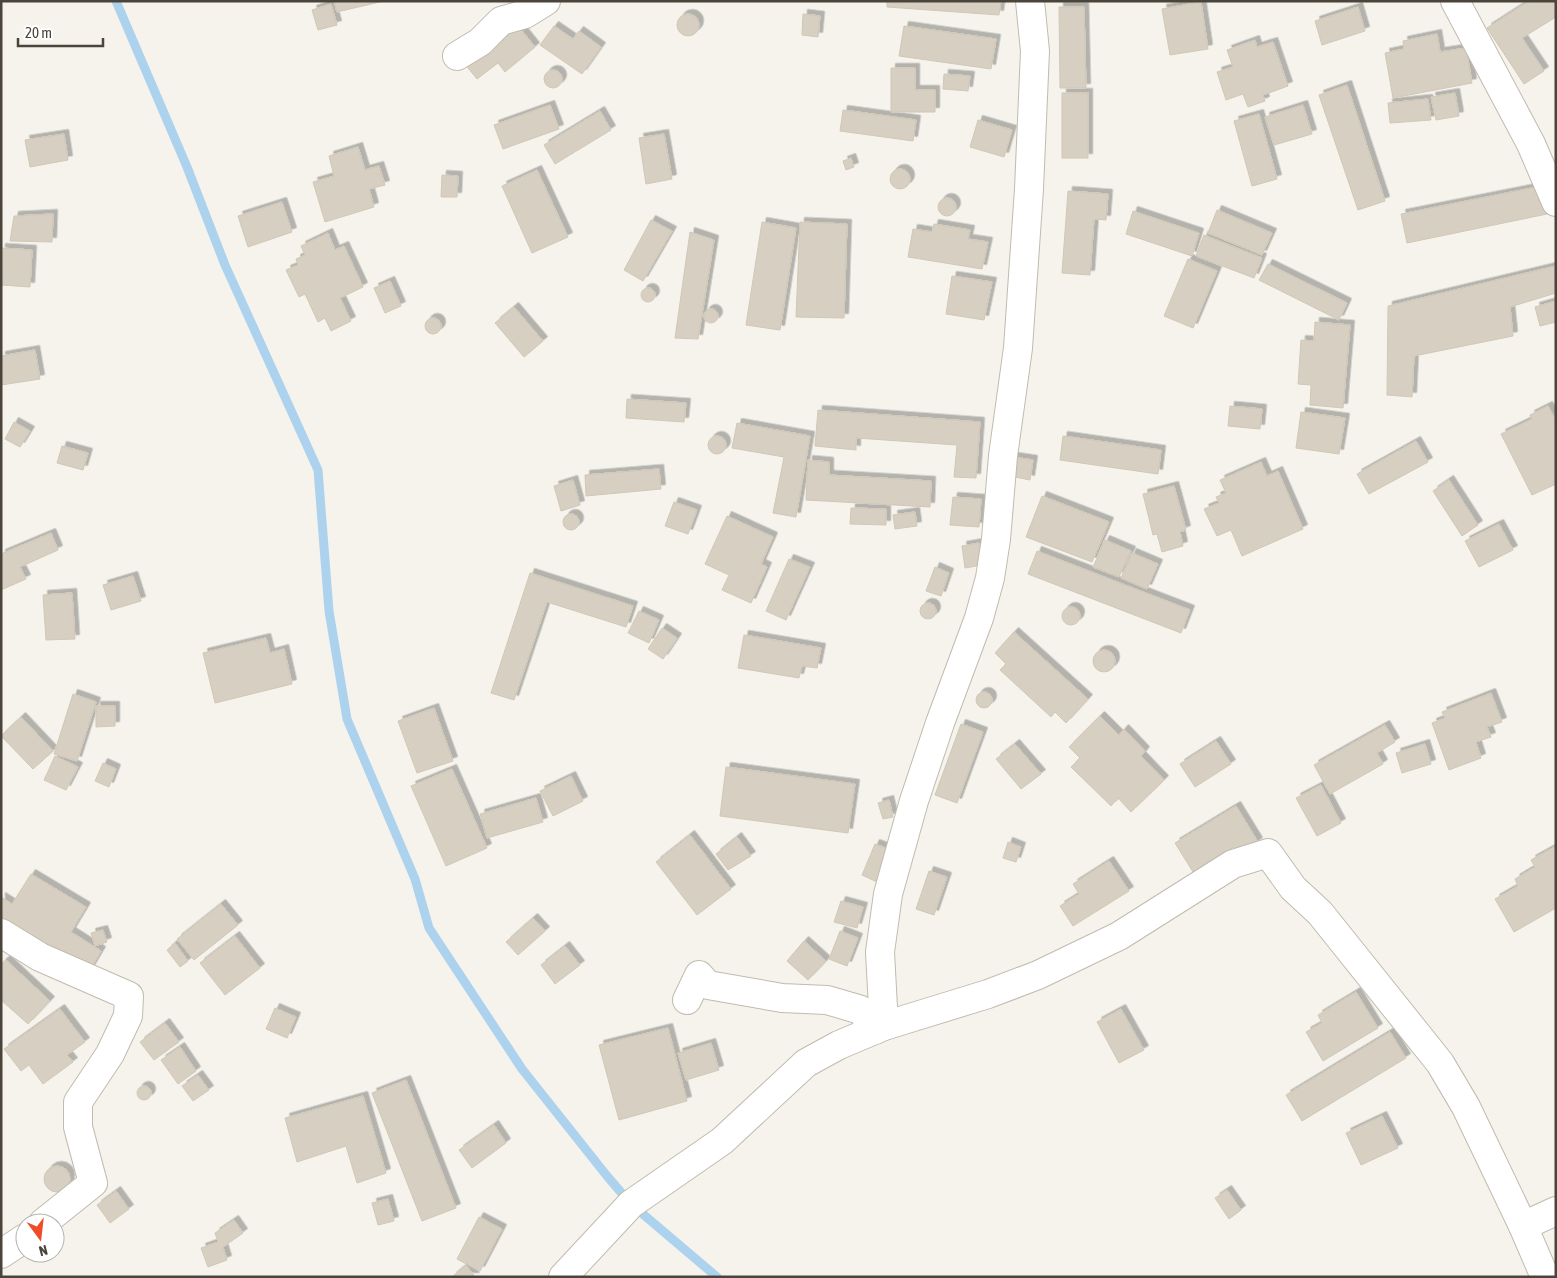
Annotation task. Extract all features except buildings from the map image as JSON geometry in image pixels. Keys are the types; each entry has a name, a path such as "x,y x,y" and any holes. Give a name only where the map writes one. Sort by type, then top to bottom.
{"street":[{"path":"457,56 480,42 501,21 525,14 546,1"},
{"path":"879,1028 880,952 888,894 914,801 940,723 979,618 990,578 996,539 1003,456 1018,348 1029,199 1034,60 1030,1"},
{"path":"1455,1 1531,144 1556,202"},
{"path":"563,1277 631,1204 722,1141 806,1063 839,1045 879,1028 988,994 1038,975 1120,936 1233,864 1268,853 1293,888 1320,913 1440,1063 1466,1107 1523,1226 1545,1277"},
{"path":"1,933 40,957 129,996 128,1016 110,1054 78,1102 78,1127 93,1183 56,1213"},
{"path":"687,1000 699,975 708,985 782,998 828,1000 861,1010 879,1028"},
{"path":"1523,1226 1556,1211"},
{"path":"1,1254 15,1245"}],"waterway":[{"path":"116,1 187,167 225,265 318,470 329,611 347,719 415,879 429,928 522,1069 607,1176 631,1204 717,1277"}]}
